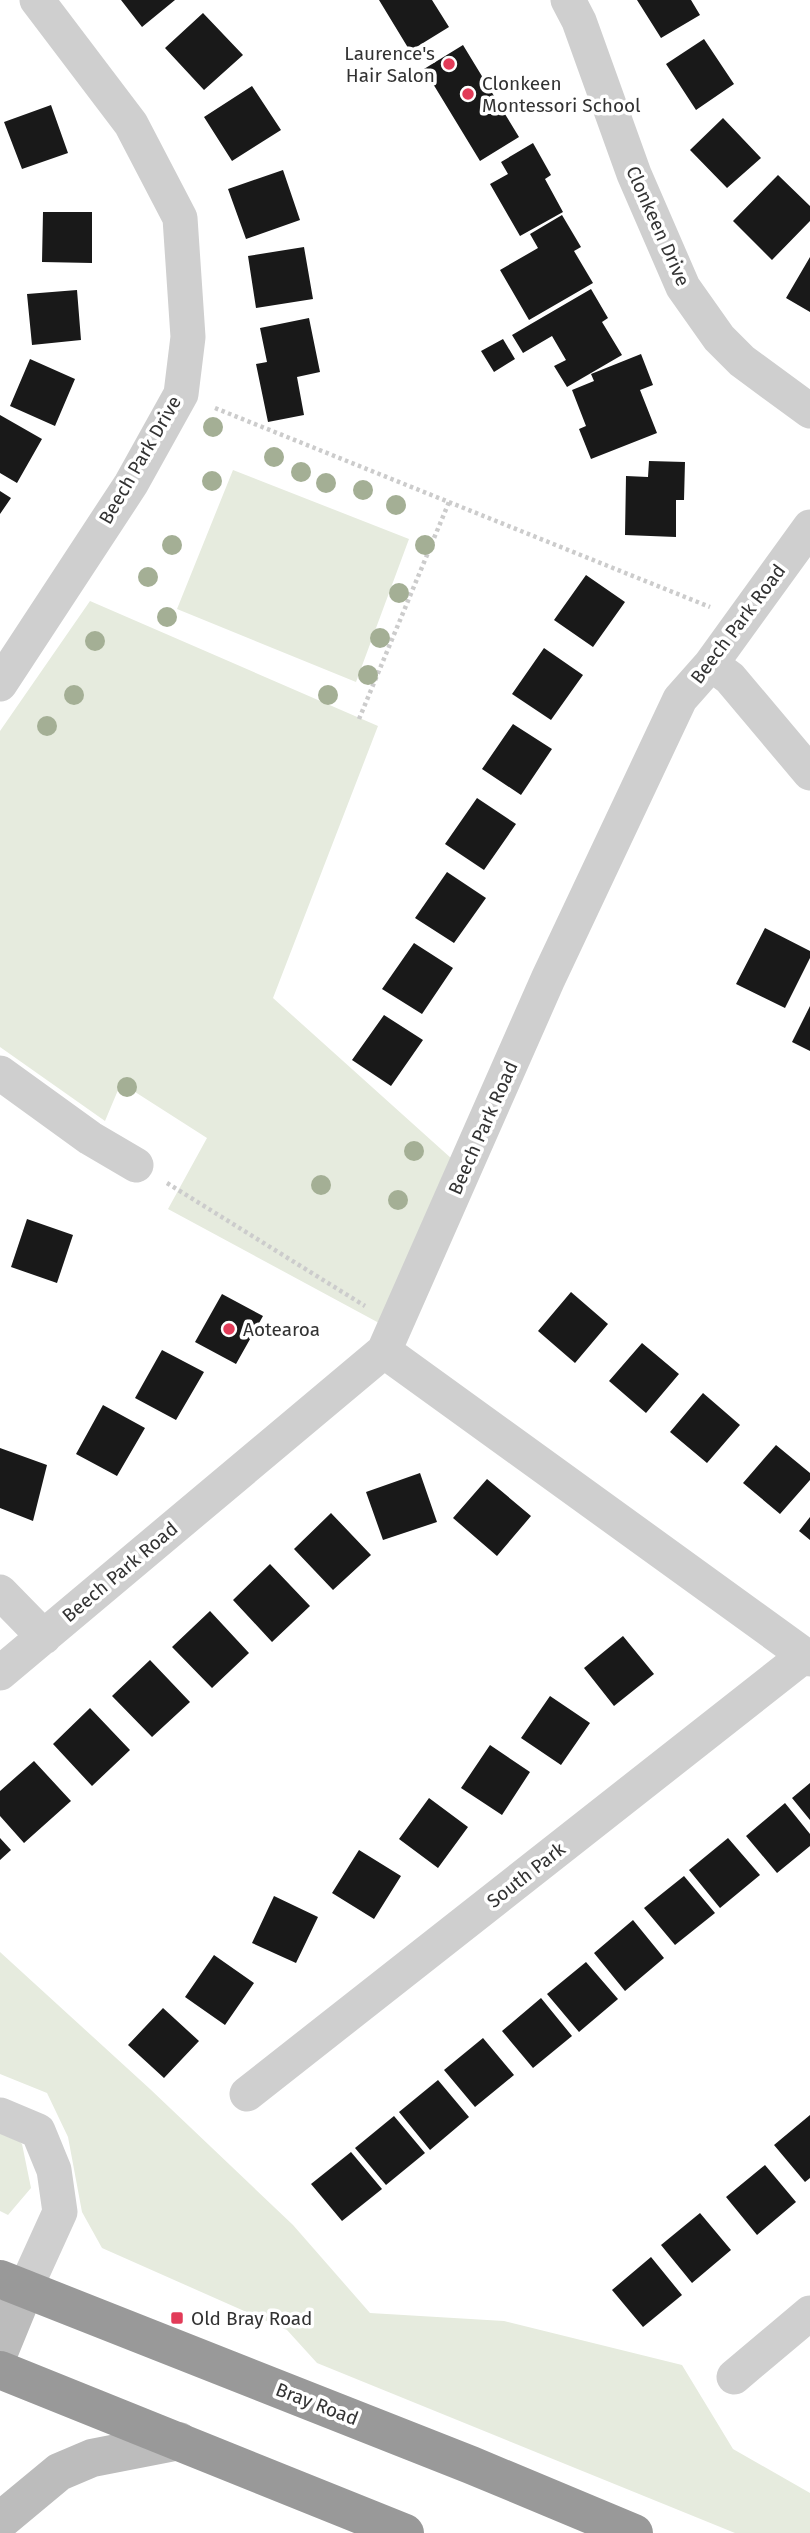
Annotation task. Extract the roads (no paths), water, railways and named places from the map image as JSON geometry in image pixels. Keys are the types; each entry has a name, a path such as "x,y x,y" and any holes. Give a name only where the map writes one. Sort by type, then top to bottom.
{"highway":[{"name":"Bray Road","path":"13,2284 471,2465 634,2533"},
{"path":"0,2370 405,2533"}],"main road":[{"path":"0,2350 13,2284"},
{"path":"0,2521 59,2472 92,2458 179,2441"}],"street":[{"name":"Beech Park Drive","path":"0,684 131,484 181,394 188,337 180,218 131,124 37,0"},
{"name":"Clonkeen Drive","path":"568,0 579,21 634,174 683,286 719,338 743,360 810,411"},
{"name":"Beech Park Road","path":"0,1673 390,1338 548,979 680,699 711,664 810,527"},
{"path":"711,664 730,678 810,773"},
{"path":"0,1073 90,1138 136,1165"},
{"name":"South Park","path":"247,2094 807,1658 390,1338"},
{"name":"Beech Park Road","path":"0,1592 44,1637"},
{"path":"0,2115 38,2131 54,2170 60,2212 13,2284"},
{"path":"734,2376 810,2313"}],"place":[{"name":"Laurence's Hair Salon","path":"449,64"},
{"name":"Clonkeen Montessori School","path":"468,94"},
{"name":"Aotearoa","path":"229,1329"},
{"name":"Old Bray Road","path":"177,2318"}]}
